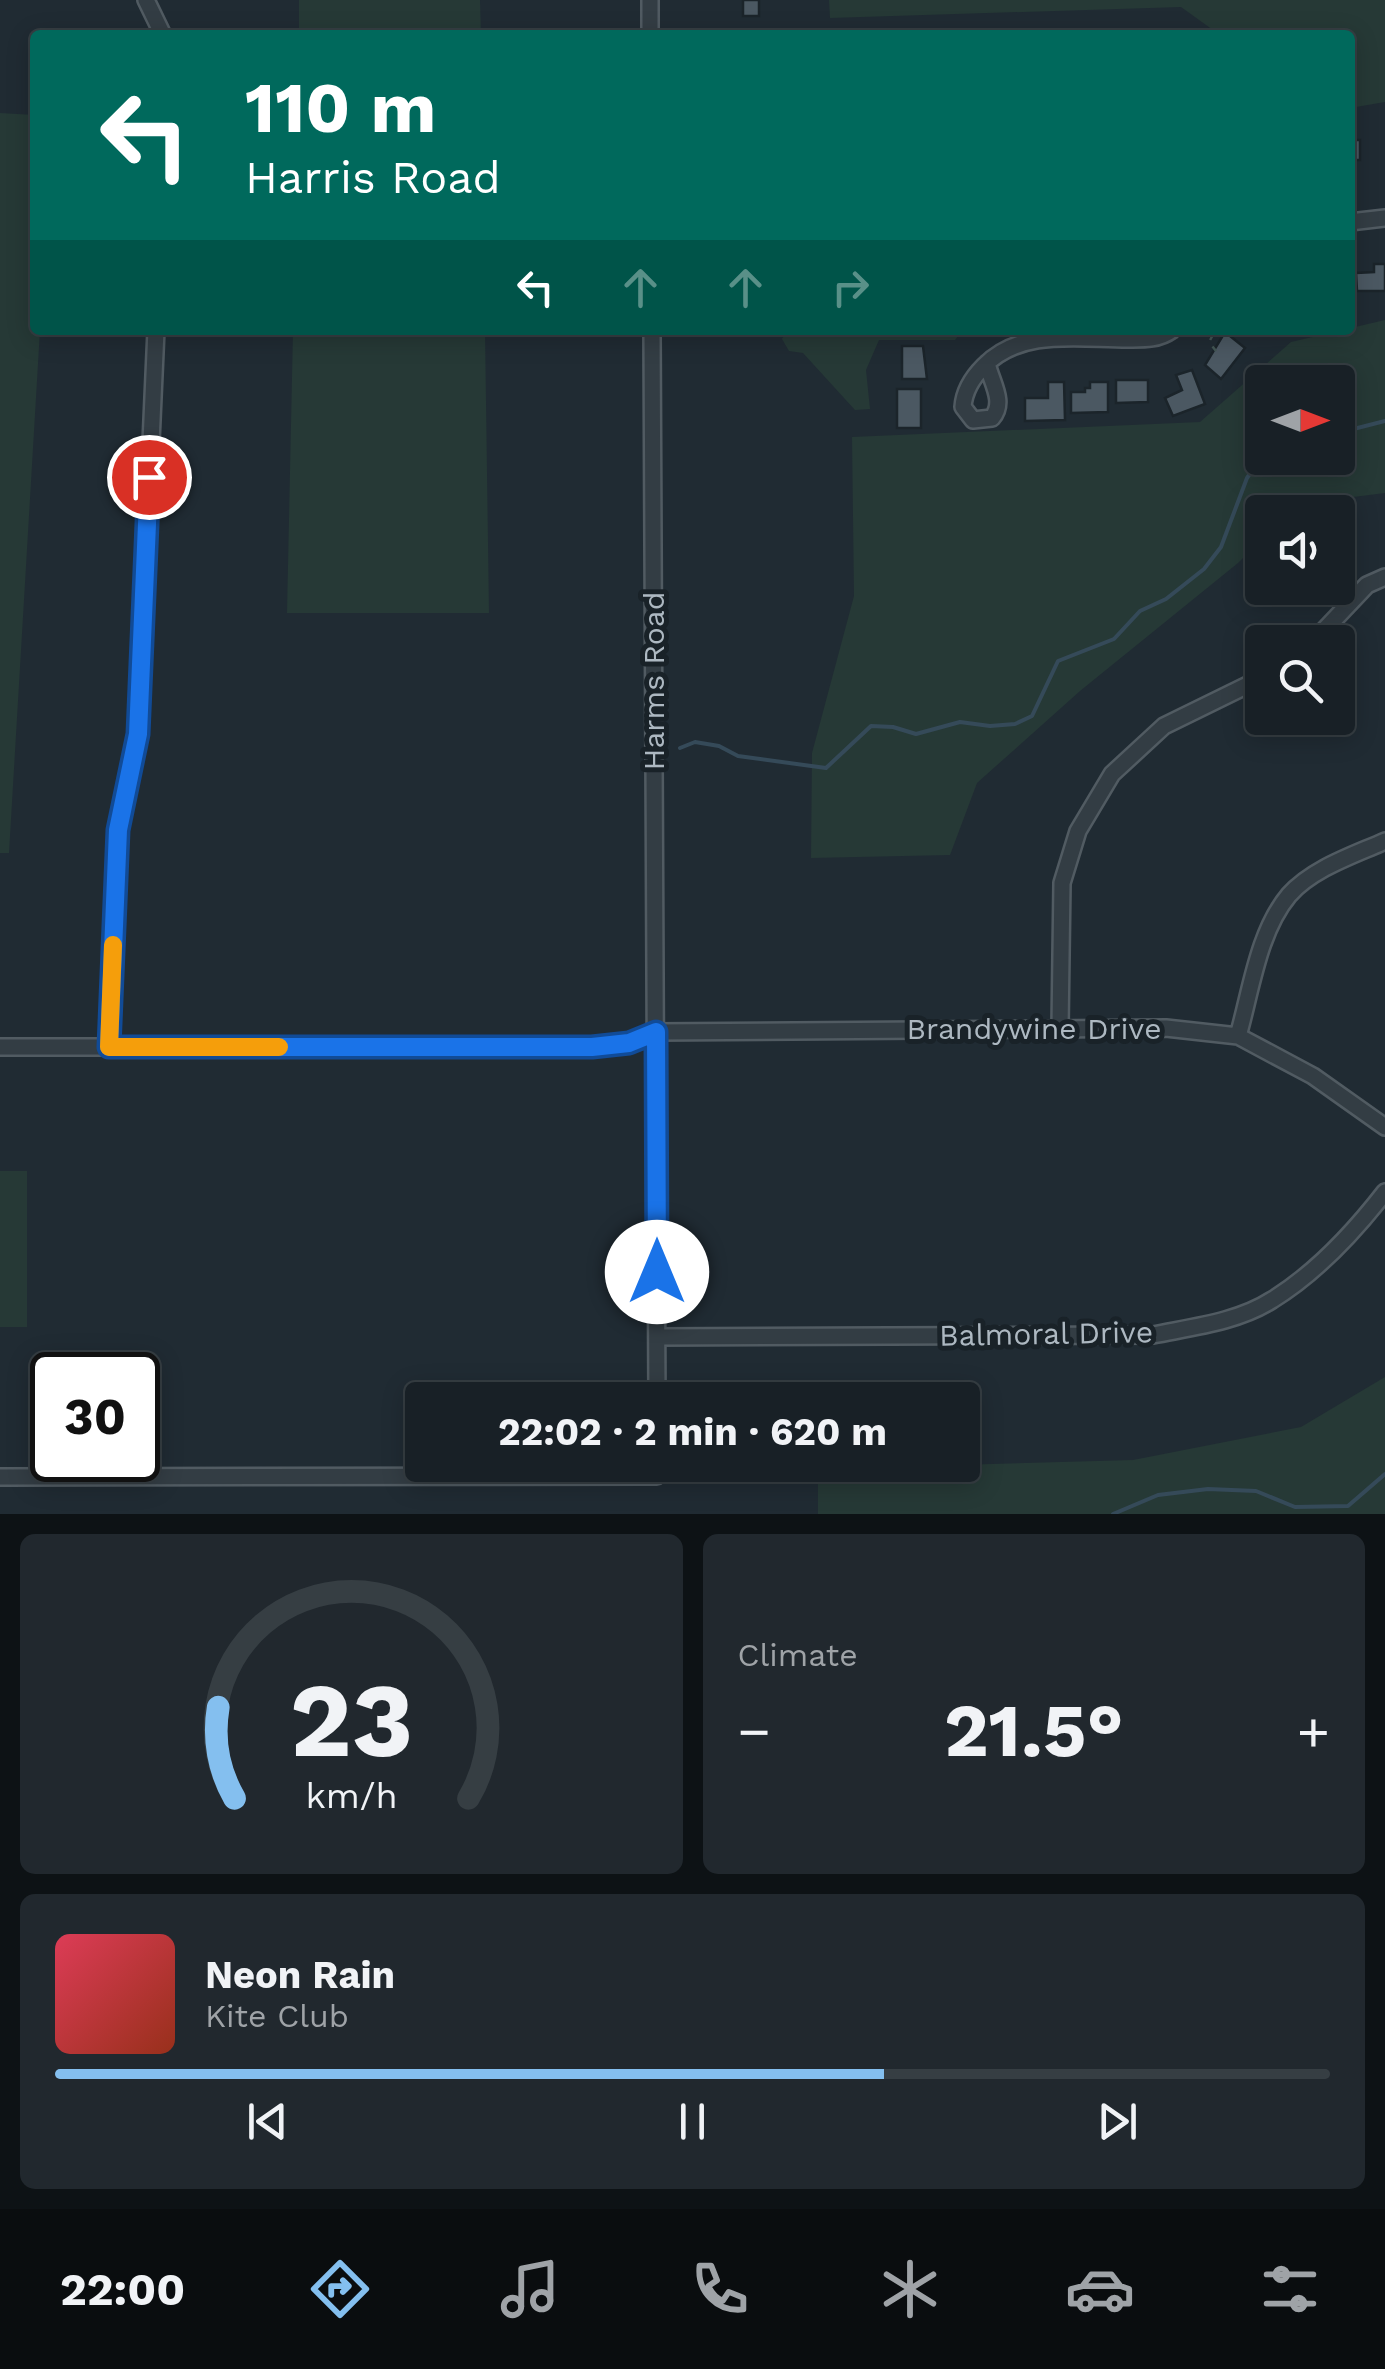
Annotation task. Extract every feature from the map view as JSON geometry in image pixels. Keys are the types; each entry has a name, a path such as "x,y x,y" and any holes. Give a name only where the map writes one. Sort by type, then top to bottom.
{"street":[{"path":"146,0 161,30"},
{"path":"650,0 650,30"},
{"path":"1355,221 1385,218"},
{"path":"109,1047 118,830 138,734 156,335"},
{"name":"Harms Road","path":"652,335 657,1382"},
{"path":"987,362 1027,341 1146,339 1158,335"},
{"path":"1329,625 1367,585 1385,577"},
{"path":"1060,1028 1062,883 1078,831 1112,774 1164,726 1245,686"},
{"path":"1238,1036 1268,929 1290,894 1320,871 1385,840"},
{"name":"Brandywine Drive","path":"0,1047 592,1047 629,1043 656,1032 1166,1028 1238,1036 1302,1069 1385,1127"},
{"name":"Balmoral Drive","path":"657,1337 1152,1335 1214,1323 1271,1301 1327,1256 1385,1192"},
{"path":"0,1477 405,1473"}],"path":[{"path":"1213,335 1210,342 1216,352"}],"green space":[{"path":"299,0 480,0 481,30 299,30"},
{"path":"829,0 1385,0 1385,102 1355,107 1355,30 1213,30 1181,7 830,18"},
{"path":"0,113 30,115 30,335 40,335 9,853 0,853"},
{"path":"1385,320 1385,493 1355,497 1245,495 1245,556 1080,691 977,783 950,855 811,858 812,753 854,596 852,437 1200,422 1245,382 1245,475 1355,475 1355,365 1265,365 1291,342 1321,335 1355,335 1355,327"},
{"path":"293,335 485,335 489,613 287,613"},
{"path":"784,335 959,335 955,340 879,340 866,370 870,409 855,410 803,353 789,351 782,339"},
{"path":"0,1171 27,1171 27,1327 0,1327"},
{"path":"1385,1377 1385,1514 818,1514 818,1482 980,1482 980,1464 1133,1460 1301,1427"}],"building":[{"path":"743,0 759,0 759,16 743,16"},
{"path":"1355,140 1360,140 1360,160 1355,160"},
{"path":"1374,264 1385,264 1385,291 1357,291 1356,273 1374,272"},
{"path":"1223,335 1245,348 1221,379 1205,365"},
{"path":"902,346 923,346 927,379 902,379"},
{"path":"1192,370 1205,404 1173,416 1165,398 1182,390 1176,375"},
{"path":"1116,380 1148,380 1148,402 1116,403"},
{"path":"1048,382 1064,382 1065,420 1025,421 1025,398 1048,398"},
{"path":"1090,382 1108,382 1108,412 1071,413 1071,392 1085,392"},
{"path":"897,389 921,389 921,428 897,428"}],"waterway":[{"path":"1355,429 1385,421"},
{"path":"680,748 695,742 719,746 738,756 826,768 871,726 916,734 960,722 1015,724 1032,716 1058,661 1114,639 1140,611 1166,599 1204,569 1221,547 1249,475"},
{"path":"1113,1514 1158,1495 1208,1489 1256,1491 1295,1507 1348,1506 1385,1474"}],"slow traffic":[{"path":"113,945 109,1047 279,1047"}],"route":[{"path":"149,477 138,734 118,830 109,1047 592,1047 629,1043 656,1032 657,1272"}]}
